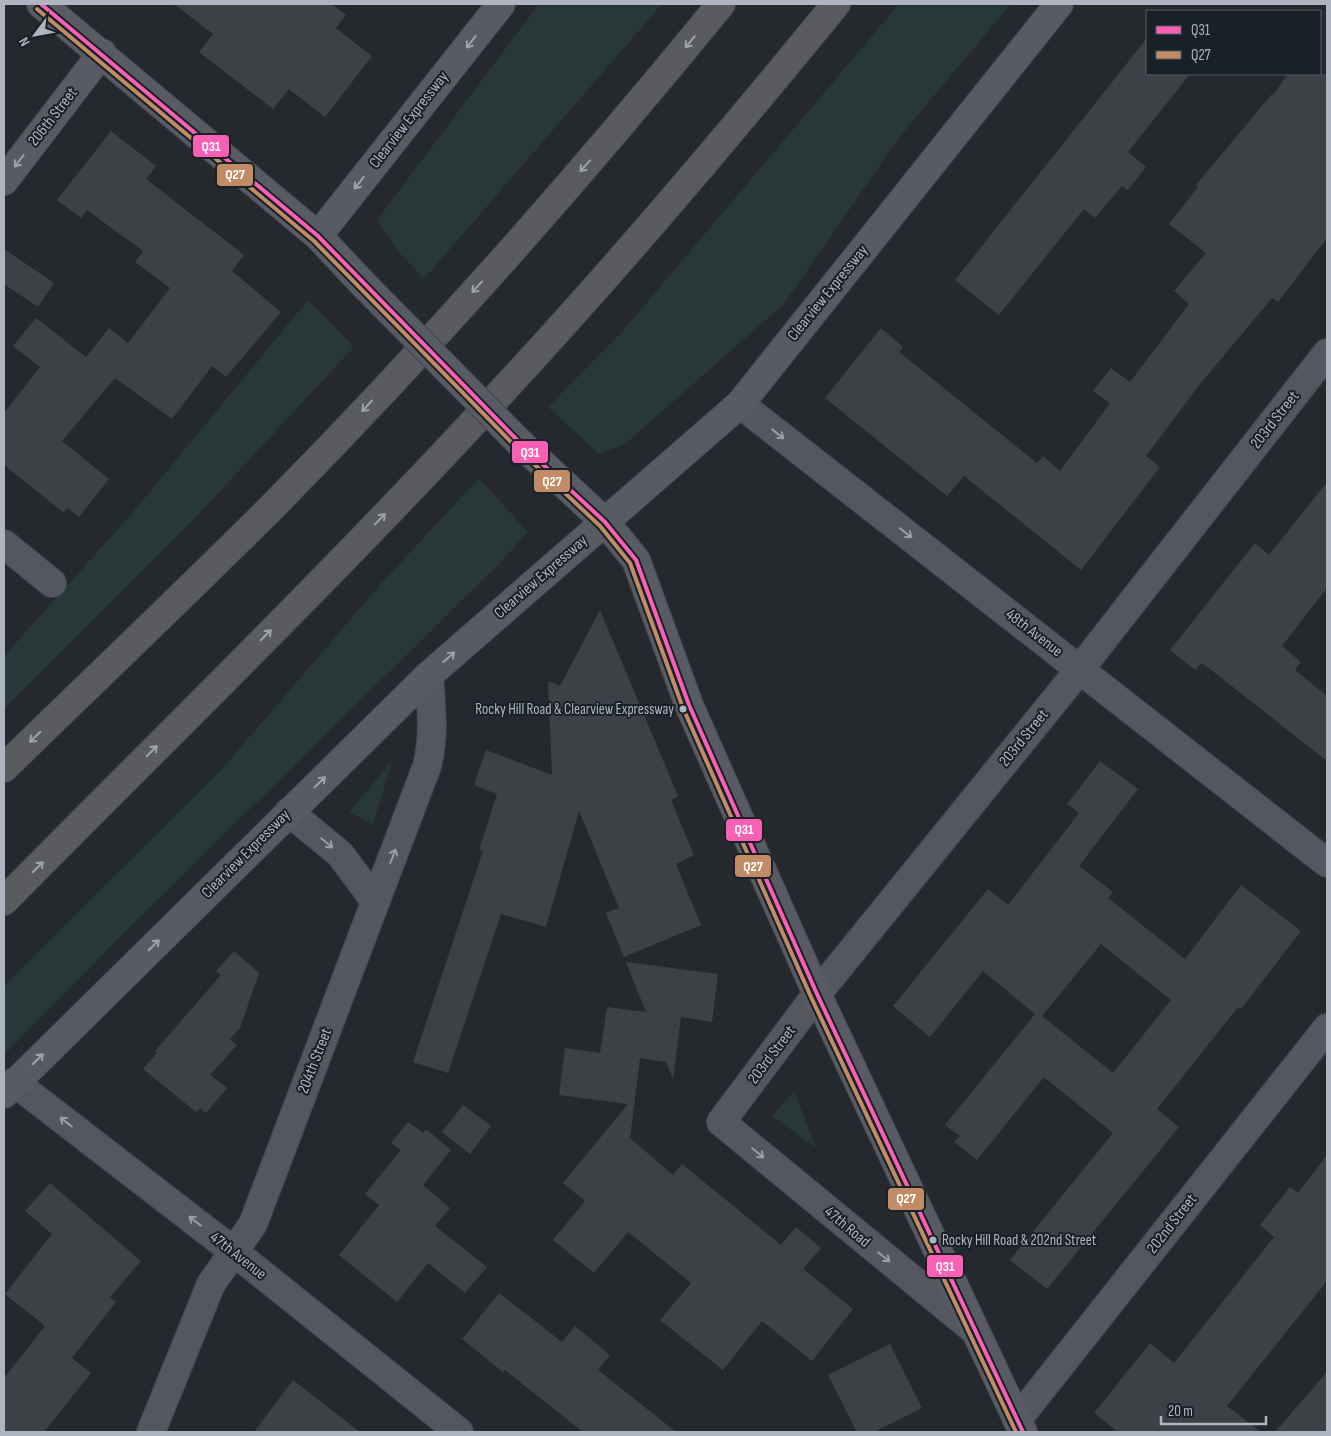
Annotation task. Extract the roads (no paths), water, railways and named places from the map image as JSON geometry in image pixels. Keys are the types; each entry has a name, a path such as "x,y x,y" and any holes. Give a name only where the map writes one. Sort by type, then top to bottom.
{"highway":[{"path":"4,768 272,506 458,309 630,116 721,4"},
{"path":"4,901 325,576 507,386 667,205 836,4"}],"street":[{"path":"41,4 102,53 318,236 522,445 605,522 636,560 689,706 817,994 1020,1426"},
{"name":"Clearview Expressway","path":"318,236 501,4"},
{"name":"Clearview Expressway","path":"9,1088 429,675 740,404 1059,4"},
{"name":"206th Street","path":"4,181 102,53"},
{"name":"203rd Street","path":"721,1122 817,994 1080,669 1327,353"},
{"name":"48th Avenue","path":"740,404 1327,863"},
{"path":"4,544 52,583"},
{"name":"204th Street","path":"151,1432 211,1284 253,1224 427,766 432,746 433,728 429,675"},
{"path":"289,812 340,854 375,901"},
{"name":"202nd Street","path":"1020,1426 1327,1028"},
{"name":"47th Avenue","path":"9,1088 233,1251 459,1432"},
{"name":"47th Road","path":"721,1122 974,1330"}],"place":[{"name":"Rocky Hill Road & Clearview Expressway","path":"683,709"},
{"name":"Rocky Hill Road & 202nd Street","path":"933,1240"}]}
